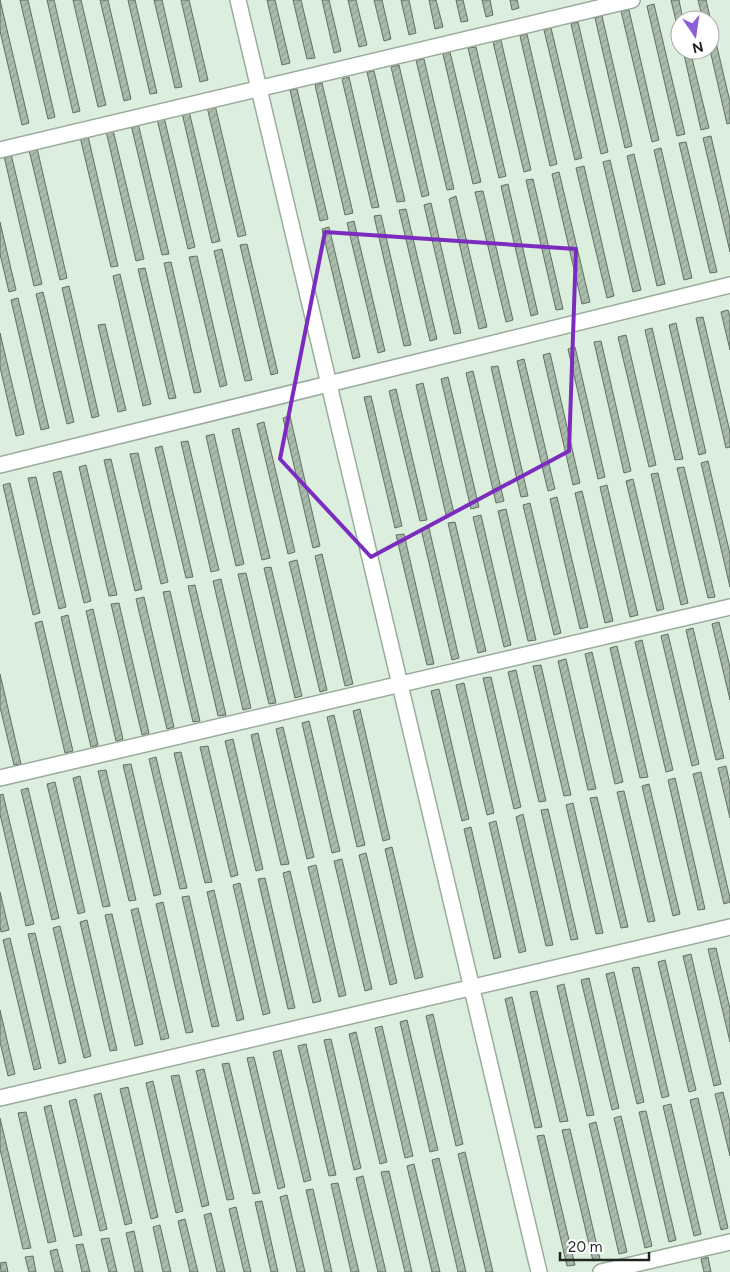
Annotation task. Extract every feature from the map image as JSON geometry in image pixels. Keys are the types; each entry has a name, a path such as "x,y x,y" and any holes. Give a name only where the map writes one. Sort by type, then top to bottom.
{"lane":[{"path":"238,0 539,1272"},
{"path":"0,150 632,0"},
{"path":"0,465 730,285"},
{"path":"0,778 730,607"},
{"path":"0,1098 730,927"},
{"path":"601,1272 730,1242"}],"highlighted area":[{"path":"325,232 576,249 569,451 371,557 280,459"}],"building":[{"path":"0,0 29,123 22,125 0,31"},
{"path":"20,0 28,0 55,117 48,119"},
{"path":"47,0 54,0 80,111 73,113"},
{"path":"73,0 81,0 106,105 98,107"},
{"path":"100,0 108,0 131,99 124,101"},
{"path":"128,0 135,0 157,93 150,94"},
{"path":"154,0 162,0 182,87 175,88"},
{"path":"181,0 189,0 208,80 200,82"},
{"path":"267,0 275,0 290,63 282,65"},
{"path":"293,0 301,0 315,58 307,59"},
{"path":"322,0 329,0 341,51 334,53"},
{"path":"348,0 356,0 367,45 359,47"},
{"path":"374,0 382,0 391,39 384,41"},
{"path":"401,0 409,0 416,33 409,35"},
{"path":"429,0 436,0 443,27 435,29"},
{"path":"456,0 463,0 468,21 461,22"},
{"path":"482,0 490,0 493,15 486,17"},
{"path":"510,0 517,0 519,8 512,10"},
{"path":"671,0 679,0 681,10 673,10"},
{"path":"698,0 706,0 708,10 700,10"},
{"path":"654,4 685,134 677,136 647,6"},
{"path":"629,10 659,140 652,142 621,11"},
{"path":"602,16 632,146 625,148 595,18"},
{"path":"578,22 608,152 601,154 571,24"},
{"path":"551,28 582,158 575,160 544,30"},
{"path":"527,34 557,164 550,166 520,36"},
{"path":"501,40 531,170 524,172 493,42"},
{"path":"476,47 506,176 499,178 468,48"},
{"path":"450,52 481,182 473,184 443,54"},
{"path":"424,59 454,189 447,190 416,60"},
{"path":"685,60 692,60 709,128 701,130"},
{"path":"712,60 720,60 730,102 730,123 727,124"},
{"path":"399,65 429,195 422,197 391,67"},
{"path":"374,71 405,201 397,202 367,72"},
{"path":"349,77 379,207 372,208 342,79"},
{"path":"322,83 353,213 345,215 315,85"},
{"path":"297,89 328,219 320,221 290,90"},
{"path":"215,105 246,235 238,237 207,107"},
{"path":"189,111 220,241 212,243 182,113"},
{"path":"164,117 195,247 188,249 157,119"},
{"path":"138,123 169,254 162,255 131,125"},
{"path":"113,130 144,259 136,261 106,131"},
{"path":"88,136 118,266 111,267 80,137"},
{"path":"711,136 730,219 730,252 703,138"},
{"path":"686,142 717,272 710,273 679,143"},
{"path":"37,148 67,278 60,280 29,150"},
{"path":"661,148 692,278 684,280 654,150"},
{"path":"11,154 42,284 34,286 4,156"},
{"path":"634,154 665,284 657,286 627,156"},
{"path":"610,160 641,290 633,292 603,162"},
{"path":"584,166 614,296 607,298 576,168"},
{"path":"559,172 590,302 582,304 552,174"},
{"path":"533,179 563,309 556,310 526,180"},
{"path":"508,184 538,314 531,316 501,186"},
{"path":"483,191 513,320 506,322 475,192"},
{"path":"456,196 487,327 479,329 449,199"},
{"path":"431,203 461,333 454,334 424,205"},
{"path":"406,209 437,339 430,341 399,210"},
{"path":"381,215 411,345 404,346 374,216"},
{"path":"354,221 385,351 378,353 347,223"},
{"path":"0,222 16,290 9,292 0,254"},
{"path":"329,227 360,357 353,359 322,229"},
{"path":"247,244 278,373 271,375 240,245"},
{"path":"222,249 252,380 245,381 214,251"},
{"path":"197,256 227,385 220,387 189,257"},
{"path":"171,262 201,392 194,393 164,263"},
{"path":"145,268 176,398 169,399 138,269"},
{"path":"120,274 151,404 143,406 113,276"},
{"path":"69,286 99,416 92,418 62,288"},
{"path":"43,292 74,422 67,424 36,294"},
{"path":"18,298 49,428 41,430 11,300"},
{"path":"728,310 730,317 730,350 721,312"},
{"path":"703,317 730,432 730,447 726,448 696,318"},
{"path":"676,323 706,453 699,455 669,325"},
{"path":"105,324 126,410 118,412 98,325"},
{"path":"652,328 683,459 675,460 645,330"},
{"path":"0,333 24,434 16,436 0,367"},
{"path":"626,335 656,465 649,467 618,337"},
{"path":"601,341 631,471 624,473 594,342"},
{"path":"575,347 605,477 598,479 568,349"},
{"path":"550,353 580,483 573,485 543,355"},
{"path":"524,359 555,489 548,491 517,361"},
{"path":"498,366 528,496 521,497 491,367"},
{"path":"473,371 504,501 496,503 466,373"},
{"path":"448,377 479,507 471,509 441,379"},
{"path":"423,383 454,513 446,515 416,385"},
{"path":"396,389 427,520 420,521 389,391"},
{"path":"371,396 402,526 395,528 364,397"},
{"path":"290,416 320,546 313,548 283,418"},
{"path":"264,422 295,552 288,554 257,424"},
{"path":"239,428 270,558 262,560 232,430"},
{"path":"214,434 244,564 236,566 206,436"},
{"path":"188,441 219,570 211,572 181,442"},
{"path":"162,446 193,577 186,578 155,448"},
{"path":"138,453 168,582 161,584 130,454"},
{"path":"111,459 142,589 135,591 104,460"},
{"path":"708,461 730,554 730,587 701,463"},
{"path":"86,465 117,595 109,596 79,467"},
{"path":"684,467 715,597 708,598 677,468"},
{"path":"61,471 91,601 84,603 53,473"},
{"path":"658,473 688,603 681,605 651,474"},
{"path":"36,477 66,607 59,609 28,478"},
{"path":"633,479 664,609 657,611 626,481"},
{"path":"10,483 40,613 33,615 3,485"},
{"path":"607,485 638,615 630,617 600,487"},
{"path":"582,491 613,621 605,623 575,493"},
{"path":"557,497 588,627 580,629 550,499"},
{"path":"530,503 561,633 554,635 523,505"},
{"path":"506,509 536,640 528,641 498,511"},
{"path":"481,515 511,645 504,647 473,517"},
{"path":"455,522 486,651 478,653 448,523"},
{"path":"429,528 459,658 452,660 421,529"},
{"path":"404,534 434,664 427,665 396,535"},
{"path":"322,554 353,684 345,686 315,556"},
{"path":"297,560 327,690 320,692 289,562"},
{"path":"271,567 302,696 295,698 264,568"},
{"path":"246,573 276,703 269,704 238,574"},
{"path":"221,579 251,708 243,710 213,581"},
{"path":"195,585 226,715 218,716 188,586"},
{"path":"170,591 200,721 193,722 163,592"},
{"path":"144,597 174,727 167,729 136,599"},
{"path":"119,603 149,733 142,735 111,604"},
{"path":"93,609 123,739 116,741 86,611"},
{"path":"68,615 98,745 91,747 61,617"},
{"path":"42,621 73,751 65,753 35,623"},
{"path":"719,622 730,667 730,700 712,624"},
{"path":"693,628 724,758 716,760 686,630"},
{"path":"668,634 699,764 692,766 661,636"},
{"path":"642,640 673,770 666,772 635,642"},
{"path":"617,646 648,777 640,778 610,648"},
{"path":"592,652 623,782 615,784 585,654"},
{"path":"566,659 596,789 588,790 558,661"},
{"path":"541,665 571,795 564,796 533,666"},
{"path":"516,670 546,801 539,802 508,672"},
{"path":"0,674 21,764 14,765 0,707"},
{"path":"491,677 521,807 514,809 483,678"},
{"path":"464,683 494,813 487,815 456,685"},
{"path":"439,689 469,819 462,821 431,691"},
{"path":"360,709 390,839 383,841 353,711"},
{"path":"334,715 365,845 357,847 327,717"},
{"path":"309,721 340,851 332,853 302,723"},
{"path":"283,727 314,857 307,859 276,729"},
{"path":"258,733 289,864 281,865 251,735"},
{"path":"233,739 263,869 256,871 225,741"},
{"path":"208,746 238,875 231,877 200,747"},
{"path":"181,752 212,882 205,883 174,753"},
{"path":"156,757 187,888 180,889 149,759"},
{"path":"131,764 161,894 154,896 123,765"},
{"path":"726,766 730,785 730,818 718,768"},
{"path":"106,770 136,900 129,901 98,771"},
{"path":"701,772 730,898 730,902 724,904 693,774"},
{"path":"80,776 110,906 103,907 73,778"},
{"path":"675,778 705,909 698,910 668,780"},
{"path":"55,782 85,912 78,914 47,784"},
{"path":"649,784 680,914 673,916 642,786"},
{"path":"28,788 59,918 52,920 21,790"},
{"path":"624,791 655,921 648,922 617,792"},
{"path":"3,794 34,924 26,926 0,814 0,795"},
{"path":"597,797 628,927 621,928 590,798"},
{"path":"573,803 603,933 596,934 566,805"},
{"path":"548,809 578,939 571,940 541,810"},
{"path":"523,814 553,945 546,946 516,817"},
{"path":"496,821 526,951 519,953 489,823"},
{"path":"471,827 501,957 494,959 464,829"},
{"path":"392,847 423,977 415,979 385,849"},
{"path":"366,853 397,983 390,985 359,855"},
{"path":"342,859 372,989 365,991 334,861"},
{"path":"316,865 346,995 339,997 308,867"},
{"path":"290,871 321,1001 313,1003 283,873"},
{"path":"265,878 295,1008 288,1009 258,879"},
{"path":"240,883 270,1013 263,1015 233,885"},
{"path":"214,890 244,1019 237,1021 207,892"},
{"path":"0,892 9,930 1,932 0,927"},
{"path":"189,896 219,1026 212,1027 182,897"},
{"path":"163,902 193,1032 186,1033 156,904"},
{"path":"138,908 169,1038 161,1040 131,910"},
{"path":"112,914 143,1044 135,1046 105,915"},
{"path":"87,920 117,1050 110,1051 80,922"},
{"path":"60,926 91,1056 84,1058 53,928"},
{"path":"35,933 66,1062 59,1064 28,934"},
{"path":"10,938 41,1068 34,1070 3,940"},
{"path":"716,948 730,1009 730,1042 708,949"},
{"path":"691,954 721,1084 714,1086 683,956"},
{"path":"665,960 696,1090 689,1092 658,962"},
{"path":"639,967 669,1096 662,1098 632,968"},
{"path":"614,972 644,1102 637,1104 606,974"},
{"path":"589,978 619,1108 612,1110 581,980"},
{"path":"564,984 594,1115 587,1116 557,986"},
{"path":"537,991 568,1121 560,1122 530,992"},
{"path":"512,997 542,1127 535,1128 505,999"},
{"path":"0,1010 15,1074 8,1076 0,1042"},
{"path":"433,1014 463,1144 456,1146 426,1016"},
{"path":"407,1020 438,1150 430,1152 400,1022"},
{"path":"382,1026 413,1156 405,1158 375,1028"},
{"path":"356,1032 387,1162 380,1164 349,1034"},
{"path":"331,1039 361,1168 354,1170 324,1040"},
{"path":"306,1044 336,1175 329,1176 298,1046"},
{"path":"281,1050 311,1180 304,1182 273,1052"},
{"path":"254,1057 285,1187 278,1189 247,1058"},
{"path":"229,1063 260,1193 253,1194 222,1064"},
{"path":"204,1069 234,1199 227,1200 196,1071"},
{"path":"179,1075 209,1205 202,1207 171,1076"},
{"path":"153,1081 183,1211 176,1213 146,1083"},
{"path":"128,1087 158,1217 151,1219 120,1089"},
{"path":"723,1092 730,1122 730,1156 715,1094"},
{"path":"101,1093 132,1223 125,1225 94,1095"},
{"path":"698,1098 728,1228 721,1230 690,1100"},
{"path":"76,1099 107,1229 100,1231 69,1101"},
{"path":"671,1104 701,1234 694,1236 663,1106"},
{"path":"51,1105 82,1235 74,1237 44,1107"},
{"path":"646,1111 676,1240 669,1242 639,1112"},
{"path":"26,1112 56,1241 48,1243 18,1113"},
{"path":"621,1116 652,1246 645,1248 614,1118"},
{"path":"0,1118 31,1248 23,1249 0,1149"},
{"path":"596,1122 627,1252 619,1254 589,1124"},
{"path":"570,1129 600,1259 593,1261 562,1130"},
{"path":"544,1135 575,1265 567,1266 537,1136"},
{"path":"465,1152 493,1272 486,1272 458,1154"},
{"path":"439,1158 466,1272 458,1272 432,1160"},
{"path":"414,1164 440,1272 432,1272 407,1166"},
{"path":"389,1171 412,1272 405,1272 381,1172"},
{"path":"363,1176 386,1272 378,1272 356,1178"},
{"path":"338,1183 359,1272 351,1272 331,1184"},
{"path":"313,1189 332,1272 325,1272 306,1190"},
{"path":"287,1195 305,1272 297,1272 280,1197"},
{"path":"262,1201 278,1272 271,1272 255,1202"},
{"path":"236,1207 251,1272 244,1272 229,1209"},
{"path":"211,1213 225,1272 217,1272 204,1215"},
{"path":"185,1219 198,1272 190,1272 178,1221"},
{"path":"160,1225 171,1272 163,1272 153,1227"},
{"path":"134,1231 143,1272 135,1272 126,1233"},
{"path":"109,1238 117,1272 109,1272 101,1239"},
{"path":"83,1244 90,1272 82,1272 76,1245"},
{"path":"57,1249 63,1272 55,1272 50,1251"},
{"path":"33,1256 36,1272 29,1272 25,1257"},
{"path":"708,1257 711,1272 704,1272 701,1259"},
{"path":"6,1262 8,1272 1,1272 0,1263"}]}
